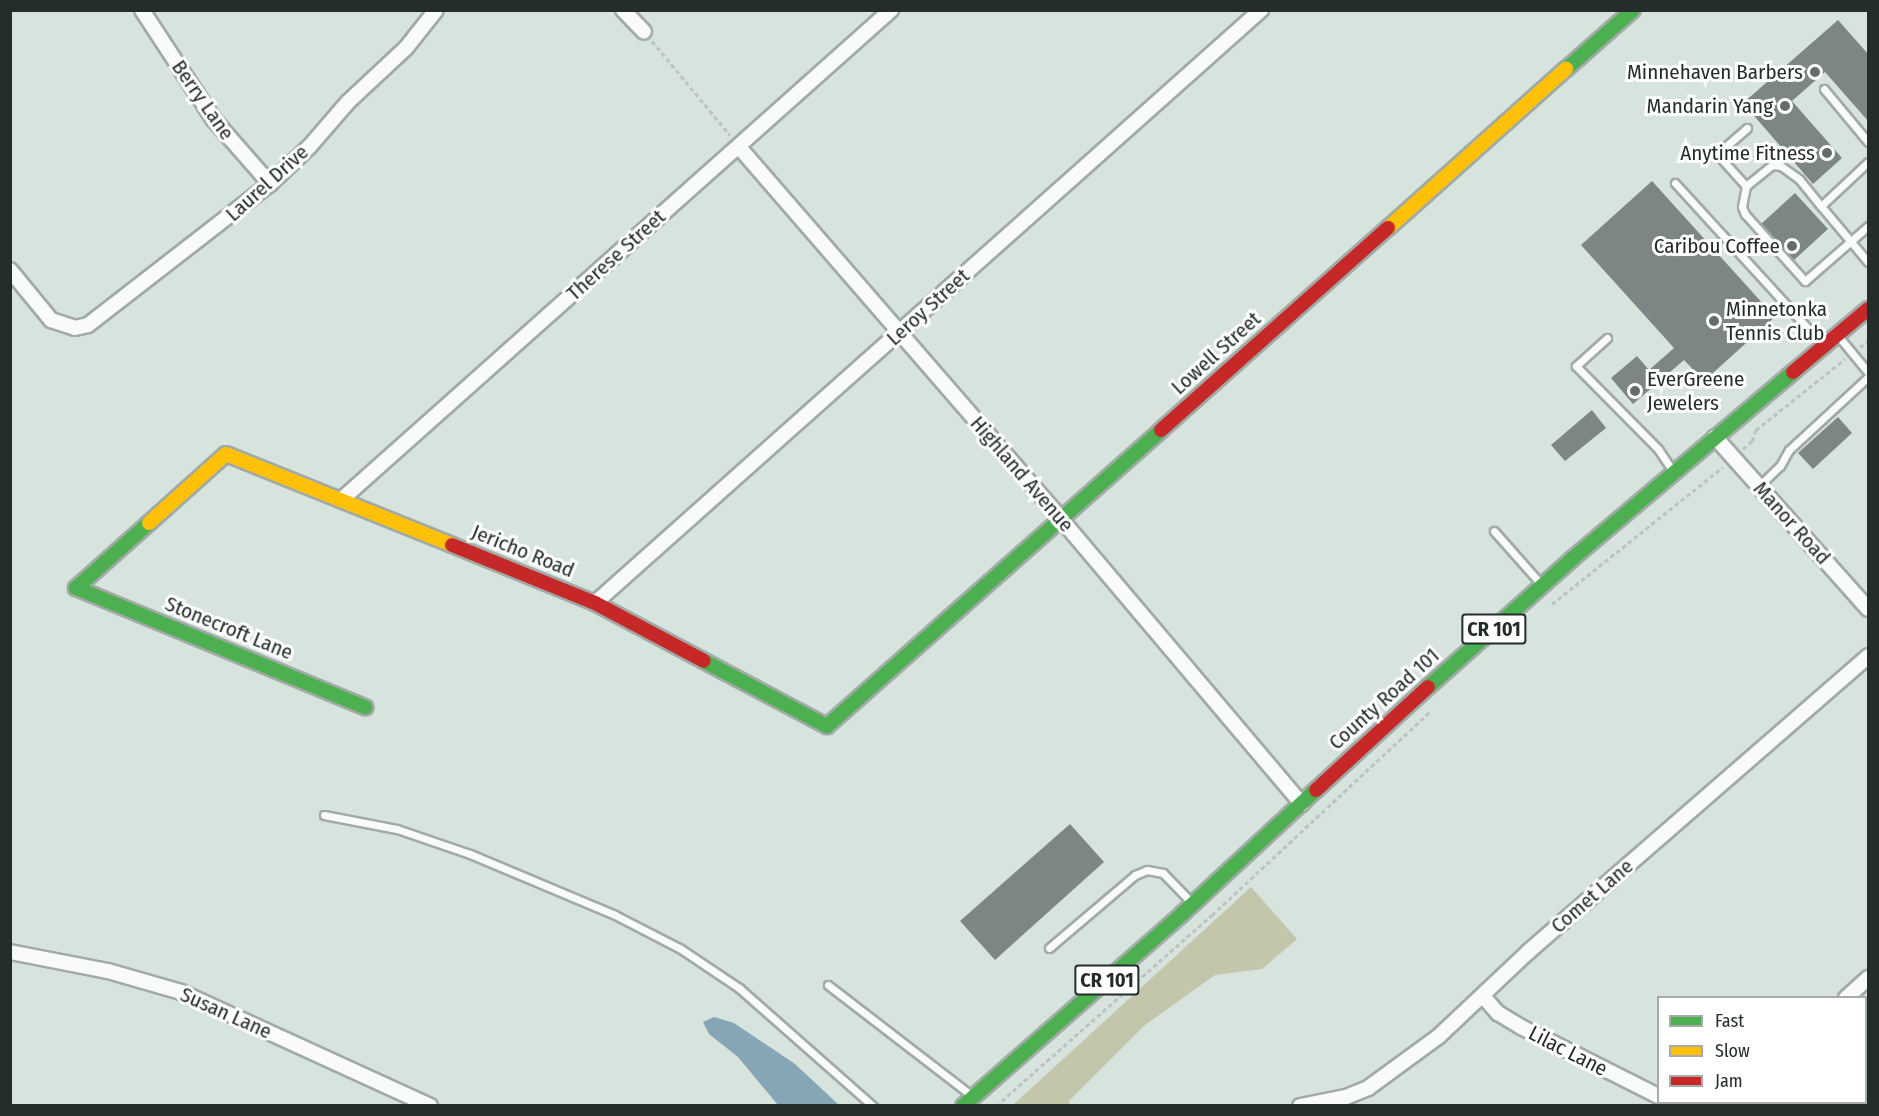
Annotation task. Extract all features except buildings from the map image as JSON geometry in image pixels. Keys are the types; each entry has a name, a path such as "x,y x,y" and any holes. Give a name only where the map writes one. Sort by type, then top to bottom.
{"street":[{"name":"Berry Lane","path":"142,10 214,120 270,184"},
{"name":"Laurel Drive","path":"10,270 51,320 75,328 88,325 270,184 310,146 348,102 406,48 436,10"},
{"path":"623,10 645,32"},
{"name":"Therese Street","path":"342,500 891,10"},
{"name":"Leroy Street","path":"595,603 1261,10"},
{"name":"Lowell Street","path":"827,726 1633,10"},
{"name":"Highland Avenue","path":"739,147 1061,519 1302,804"},
{"name":"County Road 101","path":"968,1101 1192,904 1413,700 1673,472 1869,309"},
{"name":"Manor Road","path":"1715,437 1869,609"},
{"name":"Jericho Road","path":"76,588 226,454 595,603 827,726"},
{"name":"Stonecroft Lane","path":"76,588 366,707"},
{"name":"Comet Lane","path":"1299,1106 1348,1101 1439,1036 1537,944 1869,656"},
{"name":"Susan Lane","path":"10,952 108,971 181,992 430,1106"},
{"path":"1848,996 1869,978"},
{"name":"Lilac Lane","path":"1484,996 1498,1013 1521,1027 1657,1095"}],"lane":[{"path":"1824,89 1869,142"},
{"path":"1746,128 1717,154 1746,186"},
{"path":"1821,206 1869,162"},
{"path":"1869,226 1851,241 1805,281 1745,214 1742,207 1746,186 1772,165 1781,166 1799,179 1821,206 1851,241 1869,261"},
{"path":"1675,183 1824,346"},
{"path":"1837,335 1869,372"},
{"path":"1607,338 1576,366 1658,449 1673,472"},
{"path":"1759,486 1780,466 1789,450 1869,377"},
{"path":"1494,531 1543,586"},
{"path":"324,815 398,829 461,851 615,915 681,948 739,988 873,1106"},
{"path":"1049,948 1135,875 1147,870 1163,873 1192,904"},
{"path":"828,985 968,1101"}],"path":[{"path":"645,32 739,147"},
{"path":"1548,607 1734,458 1752,441 1756,430 1869,340"},
{"path":"996,1106 1212,915 1434,708"}],"green space":[{"path":"1251,887 1297,939 1262,969 1215,975 1145,1025 1069,1101 1070,1105 1013,1105"}],"water":[{"path":"714,1017 734,1023 795,1064 839,1105 778,1105 738,1057 709,1034 703,1022"}],"traffic: fast":[{"path":"1566,69 1633,10"},
{"path":"1428,687 1572,559 1793,372"},
{"path":"704,661 827,726 1161,430"},
{"path":"149,523 76,588 365,707"},
{"path":"963,1106 1182,914 1316,790"}],"traffic: slow":[{"path":"1388,228 1566,69"},
{"path":"149,523 226,454 452,545"}],"traffic: jam":[{"path":"1161,430 1388,228"},
{"path":"1793,372 1868,309"},
{"path":"452,545 595,603 704,661"},
{"path":"1316,790 1428,687"}],"place":[{"name":"Minnehaven Barbers","path":"1815,72"},
{"name":"Mandarin Yang","path":"1785,106"},
{"name":"Anytime Fitness","path":"1827,153"},
{"name":"Caribou Coffee","path":"1792,246"},
{"name":"Minnetonka Tennis Club","path":"1714,321"},
{"name":"EverGreene Jewelers","path":"1635,391"}]}
